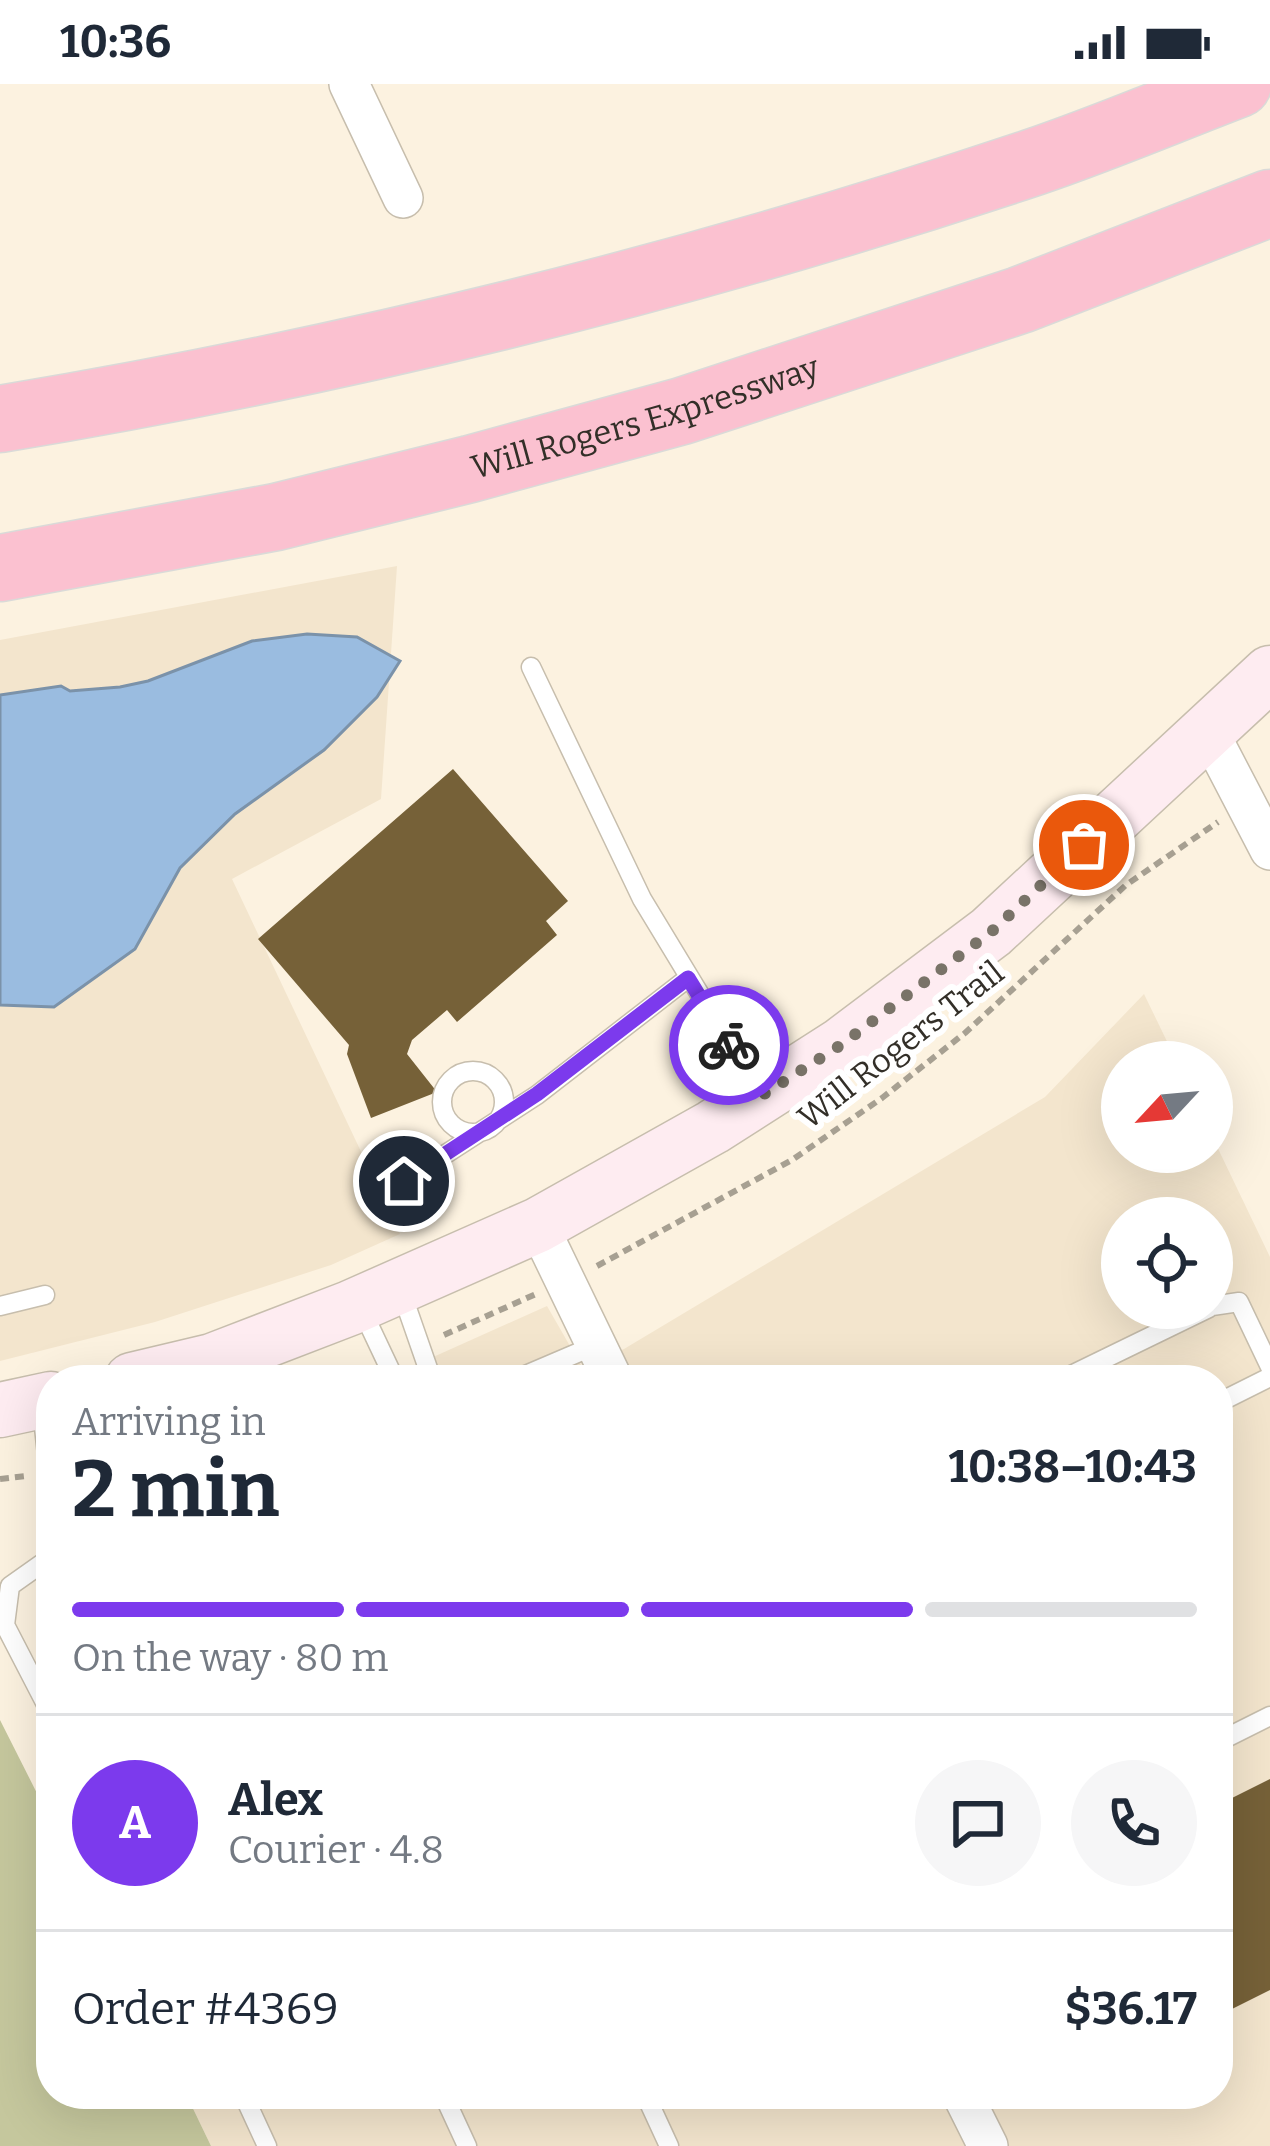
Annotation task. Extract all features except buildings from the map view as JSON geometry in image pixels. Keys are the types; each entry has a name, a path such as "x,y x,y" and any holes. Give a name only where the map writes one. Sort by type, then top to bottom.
{"highway":[{"path":"0,419 297,364 787,241 1039,160 1238,84"},
{"name":"Will Rogers Expressway","path":"0,568 276,517 682,411 1020,299 1270,203"}],"street":[{"path":"350,84 403,198"},
{"path":"195,1365 379,1295 538,1225 713,1127 841,1045 991,932 1270,673"},
{"path":"1207,729 1270,850"},
{"path":"538,1225 605,1362"},
{"path":"970,2109 988,2146"}],"lane":[{"path":"530,668 642,899 761,1096"},
{"path":"404,1181 489,1127 688,978"},
{"path":"0,1306 45,1295"},
{"path":"379,1295 392,1365"},
{"path":"379,1295 423,1365"},
{"path":"1233,1303 1239,1302 1270,1367"},
{"path":"1091,1365 1165,1329"},
{"path":"1233,1395 1270,1377"},
{"path":"36,1568 10,1586 5,1625 36,1685"},
{"path":"1233,1734 1270,1716"},
{"path":"250,2109 267,2146"},
{"path":"450,2109 467,2146"},
{"path":"652,2109 669,2146"}],"path":[{"name":"Will Rogers Trail","path":"594,1268 792,1160 882,1098 981,1018 1126,885 1247,802"},
{"path":"448,1333 530,1297"},
{"path":"0,1479 23,1476"}],"shaded area":[{"path":"397,566 381,799 232,879 400,1234 331,1265 155,1322 0,1361 0,640"},
{"path":"1144,994 1167,1041 1101,1041 1101,1173 1230,1173 1270,1257 1270,2146 211,2146 193,2109 1233,2109 1233,1365 587,1365 624,1349 1045,1097"},
{"path":"547,1306 581,1365 415,1365"}],"green space":[{"path":"0,1720 36,1791 36,2109 193,2109 211,2146 0,2146"}],"water":[{"path":"307,634 357,637 400,661 377,697 324,750 235,814 180,868 135,949 54,1007 0,1005 0,695 61,686 70,691 120,687 252,641"}],"way so far":[{"path":"729,1045 761,1096 841,1045 991,932 1084,845"}],"route":[{"path":"404,1181 537,1094 688,978 729,1045"}]}
